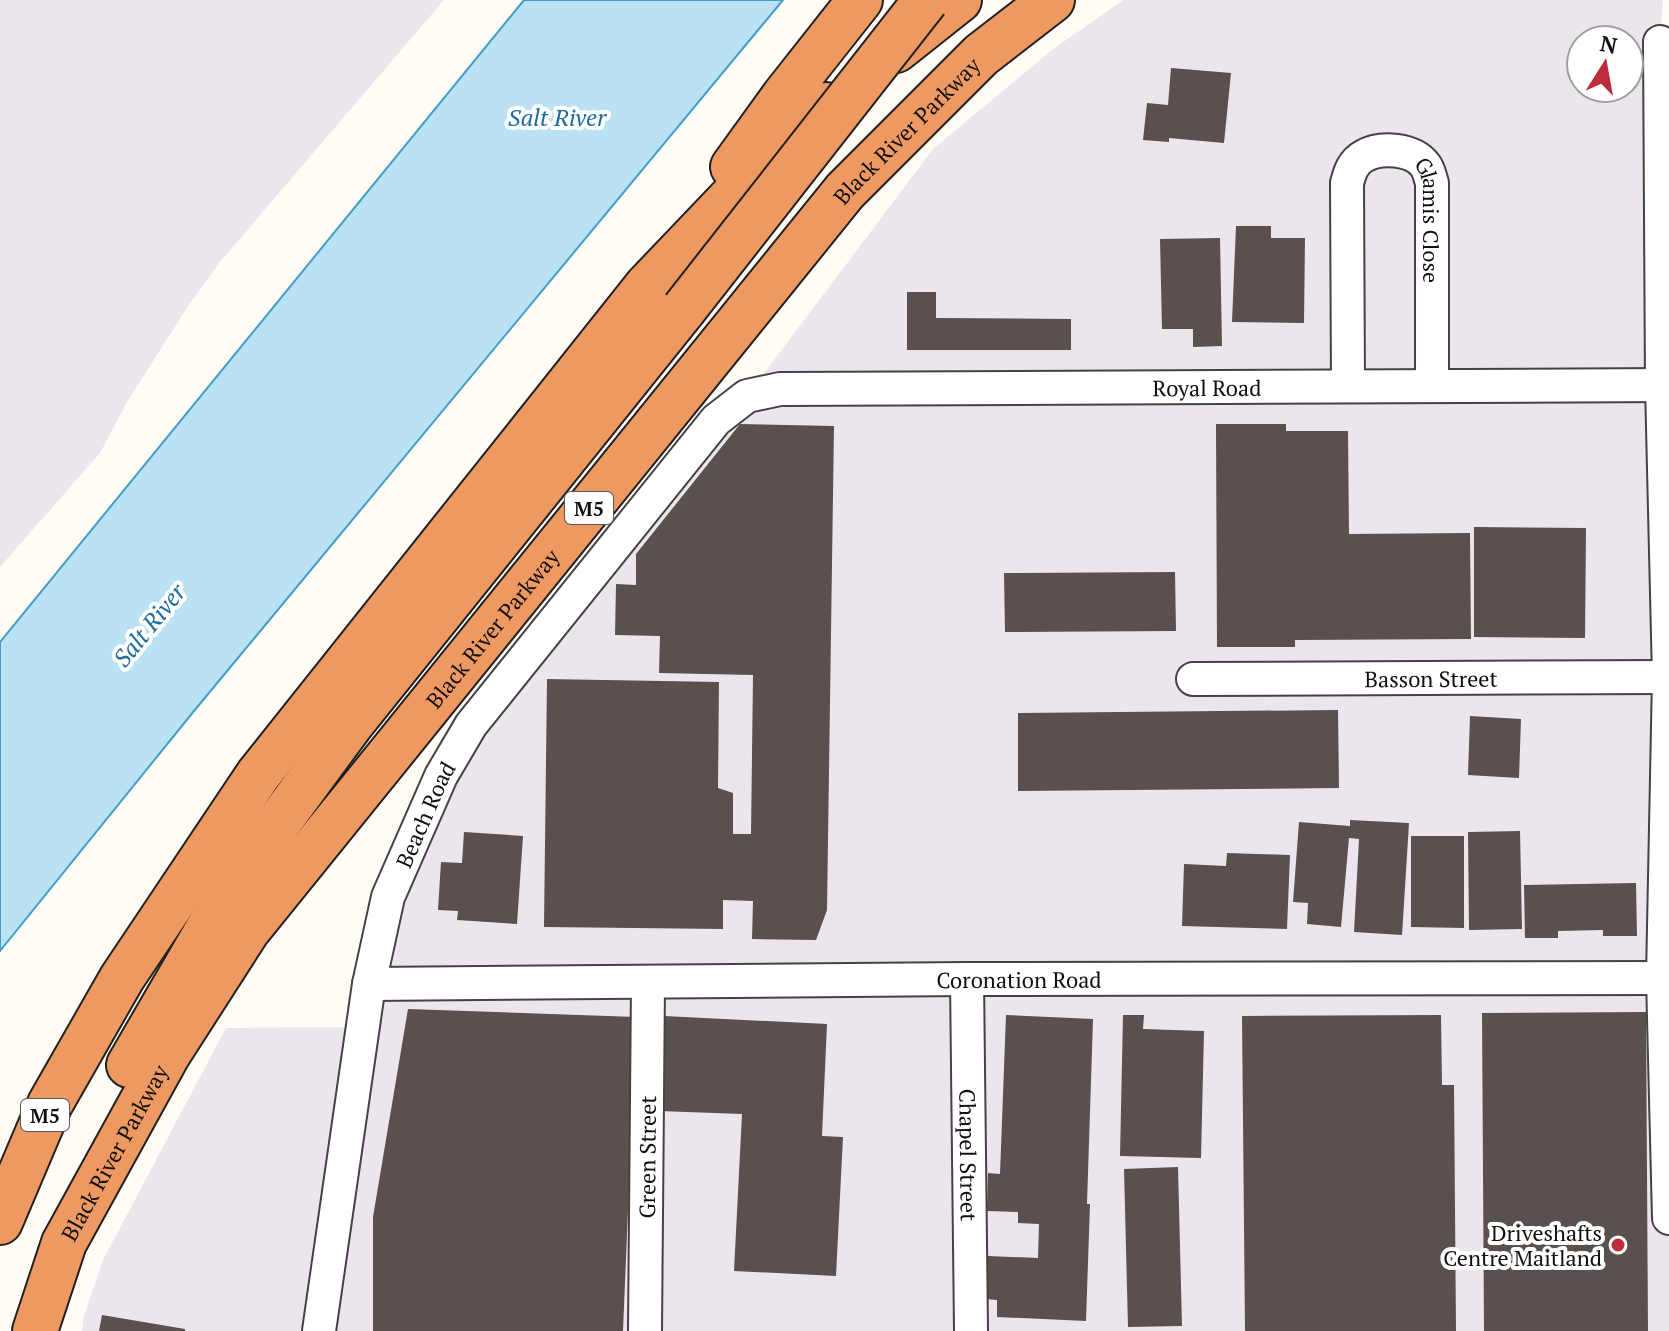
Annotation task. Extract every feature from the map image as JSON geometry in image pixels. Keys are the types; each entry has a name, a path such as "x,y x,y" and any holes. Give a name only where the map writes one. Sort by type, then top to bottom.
{"highway":[{"path":"647,286 785,95 860,0"},
{"path":"156,1046 237,879 342,736 684,309 926,0"},
{"name":"M5","path":"0,1222 50,1104 122,978 258,775 647,286 752,176 827,105 959,0"},
{"name":"Black River Parkway","path":"35,1331 64,1243 86,1157 156,1046 845,191 981,55 1052,0"}],"street":[{"path":"1660,42 1669,677 1666,978 1669,1218"},
{"name":"Glamis Close","path":"1348,386 1347,183 1352,167 1364,156 1380,151 1400,151 1416,156 1428,167 1432,183 1432,386"},
{"name":"Royal Road","path":"747,396 780,389 1665,385"},
{"name":"Beach Road","path":"319,1331 369,984 388,897 441,776 471,725 716,420 747,396"},
{"name":"Basson Street","path":"1193,679 1669,677"},
{"name":"Coronation Road","path":"369,984 1666,978"},
{"name":"Chapel Street","path":"967,979 971,1331"},
{"name":"Green Street","path":"645,1331 648,983"}],"shaded area":[{"path":"0,0 444,0 220,262 127,402 100,453 0,567"},
{"path":"1123,0 1663,0 1660,42 1669,385 1669,1331 82,1331 103,1260 226,1028 363,1027 441,776 747,396 933,149 1052,50"}],"water":[{"name":"Salt River","path":"524,0 783,0 194,711 0,951 0,642"}],"building":[{"path":"1171,68 1231,73 1224,143 1169,138 1169,142 1143,140 1147,103 1168,105"},
{"path":"1236,226 1271,226 1271,238 1305,238 1304,323 1232,322"},
{"path":"1220,238 1222,346 1193,347 1193,329 1162,329 1160,239"},
{"path":"907,292 936,292 936,318 1071,319 1071,350 907,350"},
{"path":"740,424 834,426 827,910 816,940 752,939 753,901 723,900 723,929 544,927 547,679 719,682 718,788 733,793 733,834 751,834 753,675 659,673 660,636 615,635 616,584 636,585 636,554"},
{"path":"1216,424 1286,424 1286,431 1348,431 1349,534 1470,533 1471,639 1295,640 1295,647 1217,647"},
{"path":"1474,527 1586,528 1585,638 1474,637"},
{"path":"1175,572 1176,631 1005,632 1004,573"},
{"path":"1338,710 1339,788 1018,791 1018,713"},
{"path":"1470,716 1521,719 1519,778 1468,775"},
{"path":"1350,820 1409,823 1402,935 1354,932 1359,839 1349,838 1341,927 1307,924 1308,903 1293,902 1299,822 1350,826"},
{"path":"1520,831 1522,929 1469,930 1468,832"},
{"path":"464,832 523,836 517,924 457,920 458,911 438,910 441,862 462,863"},
{"path":"1411,836 1464,836 1464,928 1411,927"},
{"path":"1227,853 1290,855 1287,929 1182,926 1184,864 1226,866"},
{"path":"1636,883 1637,936 1603,936 1603,930 1558,931 1558,938 1525,938 1524,885"},
{"path":"408,1009 636,1017 623,1331 373,1331 373,1217"},
{"path":"1646,1012 1648,1331 1484,1331 1482,1013"},
{"path":"1006,1015 1093,1019 1086,1321 997,1317 997,1300 986,1299 988,1256 1038,1258 1039,1224 1018,1223 1018,1212 987,1211 988,1173 1000,1174"},
{"path":"1123,1015 1144,1015 1143,1029 1204,1031 1201,1158 1120,1156"},
{"path":"1441,1015 1442,1085 1454,1085 1456,1331 1245,1331 1242,1016"},
{"path":"664,1016 827,1024 822,1136 843,1137 836,1276 734,1271 742,1114 659,1111"},
{"path":"1178,1167 1182,1326 1128,1327 1124,1169"},
{"path":"102,1315 185,1329 185,1331 99,1331"}],"place":[{"name":"Driveshafts Centre Maitland","path":"1618,1245"}]}
